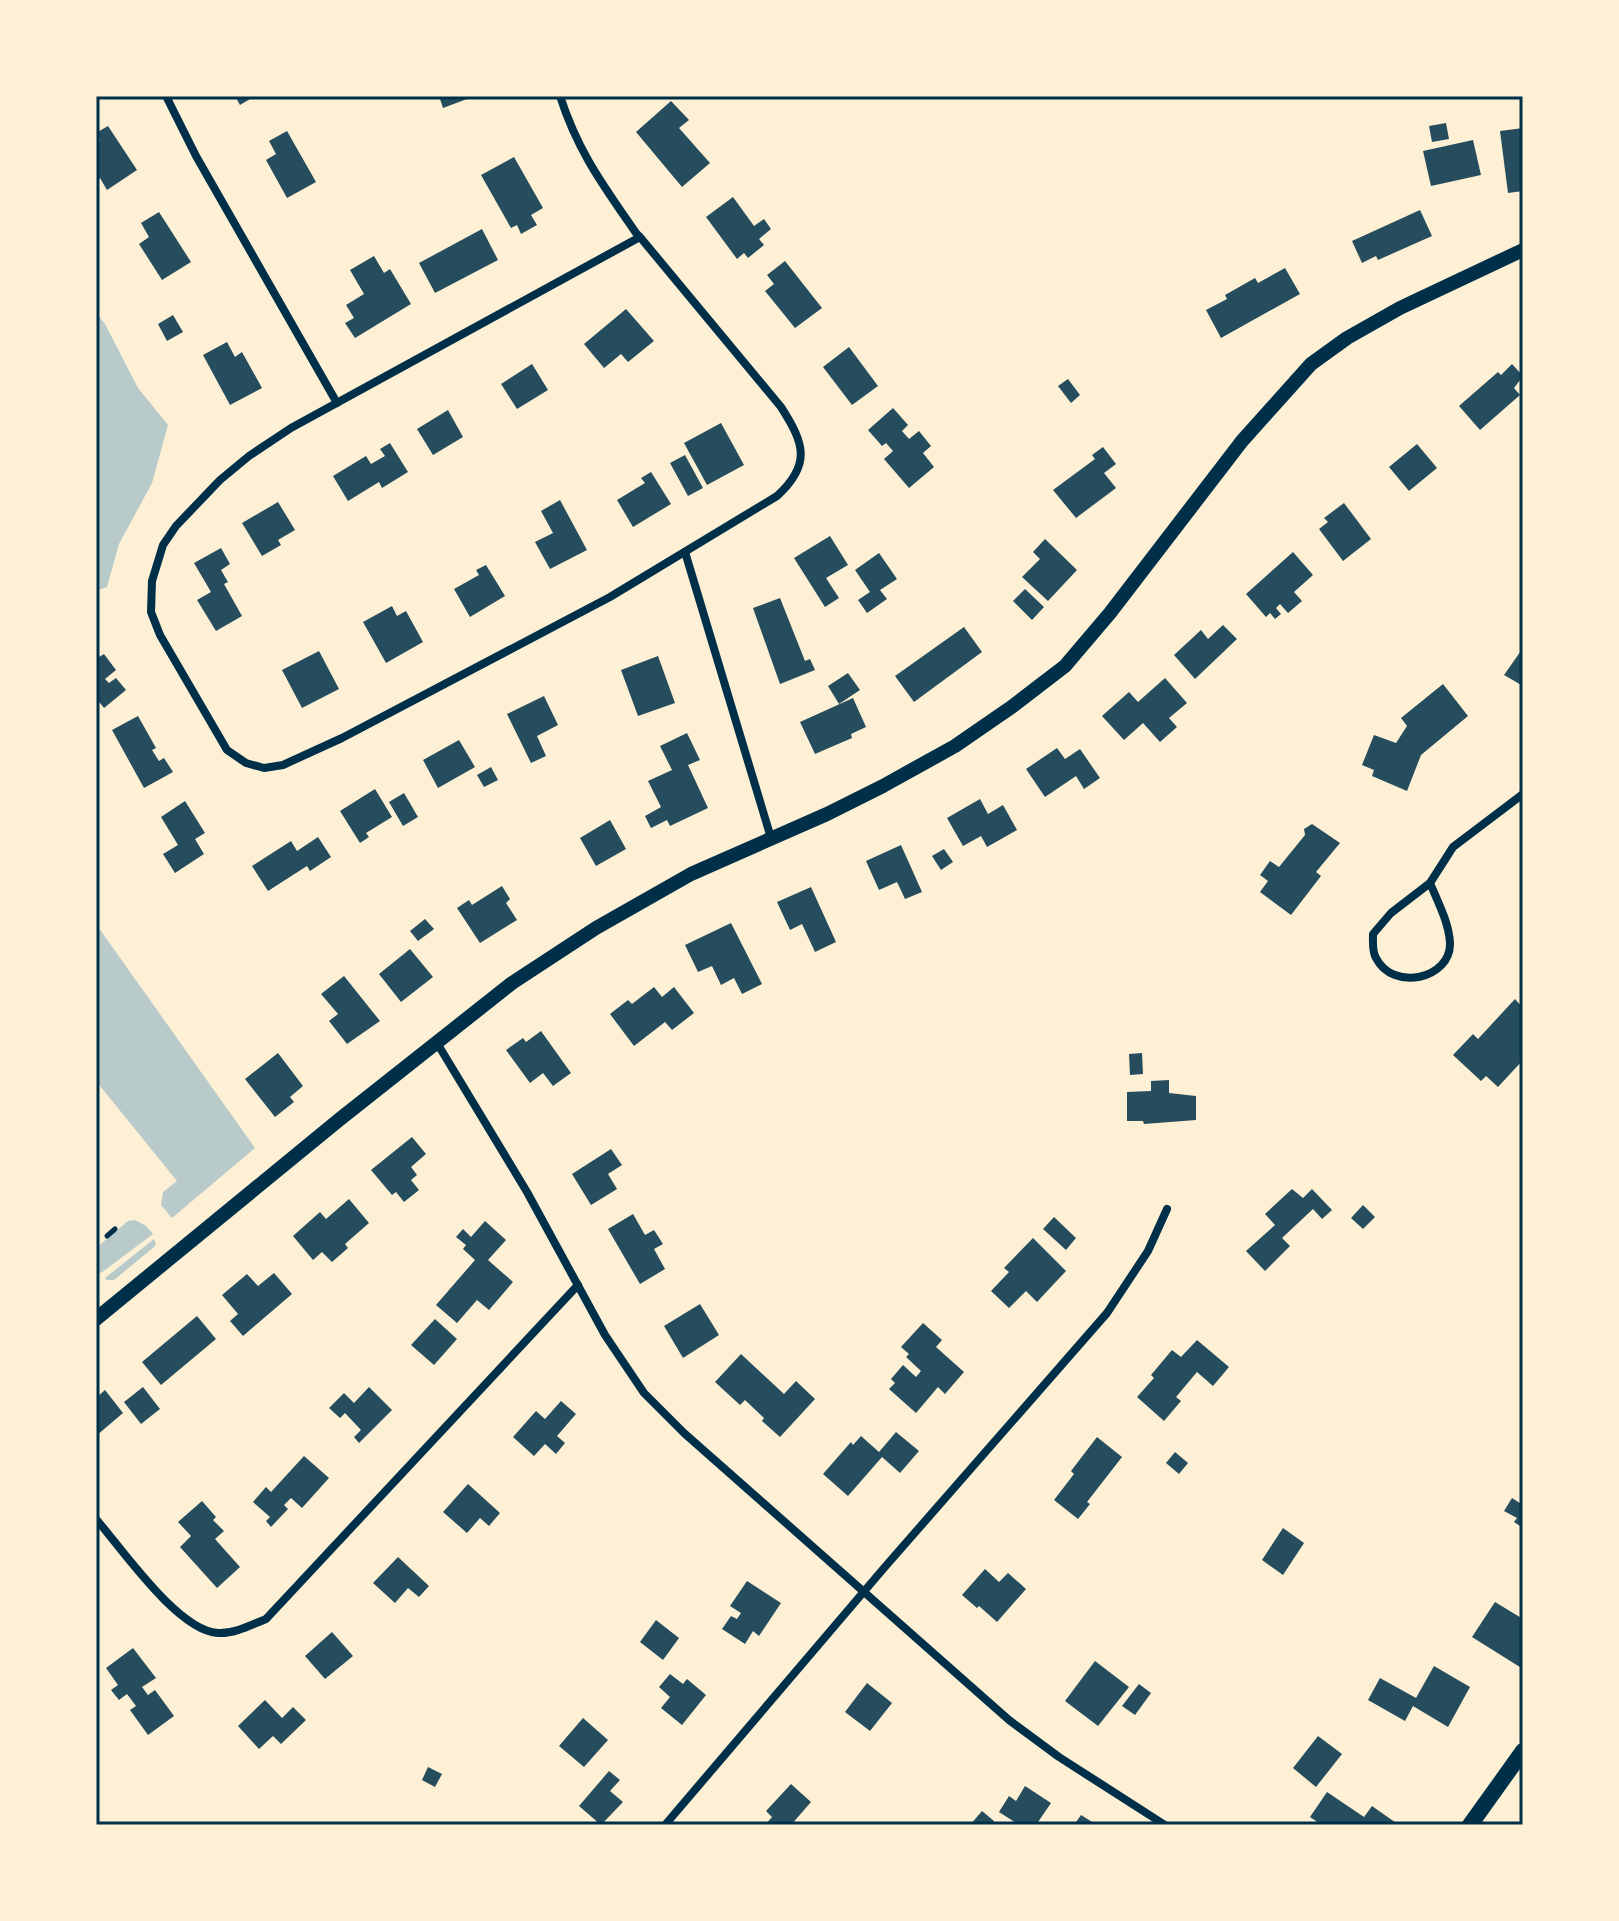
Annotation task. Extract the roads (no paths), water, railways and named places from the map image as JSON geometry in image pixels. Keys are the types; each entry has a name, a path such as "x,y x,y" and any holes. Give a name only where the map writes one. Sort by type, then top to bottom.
{"main road":[{"path":"1470,1825 1523,1751"}],"street":[{"path":"166,96 196,156 337,403"},
{"path":"560,96 573,135 591,167 640,237 781,407 797,432 802,451 795,480 777,496 610,597 342,738 283,765 264,768 246,763 227,750 160,635 151,612 152,581 163,545 176,526 220,480 270,442 640,237"},
{"path":"96,1319 181,1247 512,983 596,928 691,874 883,786 955,746 1013,706 1065,666 1120,600 1242,441 1311,364 1347,338 1400,308 1523,250"},
{"path":"685,552 771,838"},
{"path":"1430,883 1447,926 1451,946 1443,964 1426,975 1403,979 1386,973 1374,956 1373,934 1391,913 1430,883 1453,847 1523,794"},
{"path":"437,1043 527,1192 605,1335 644,1393 684,1433 1009,1720 1059,1757 1165,1825"},
{"path":"665,1825 1107,1313 1148,1251 1167,1209"},
{"path":"96,1519 177,1614 201,1630 220,1633 242,1629 266,1619 578,1285"}]}
